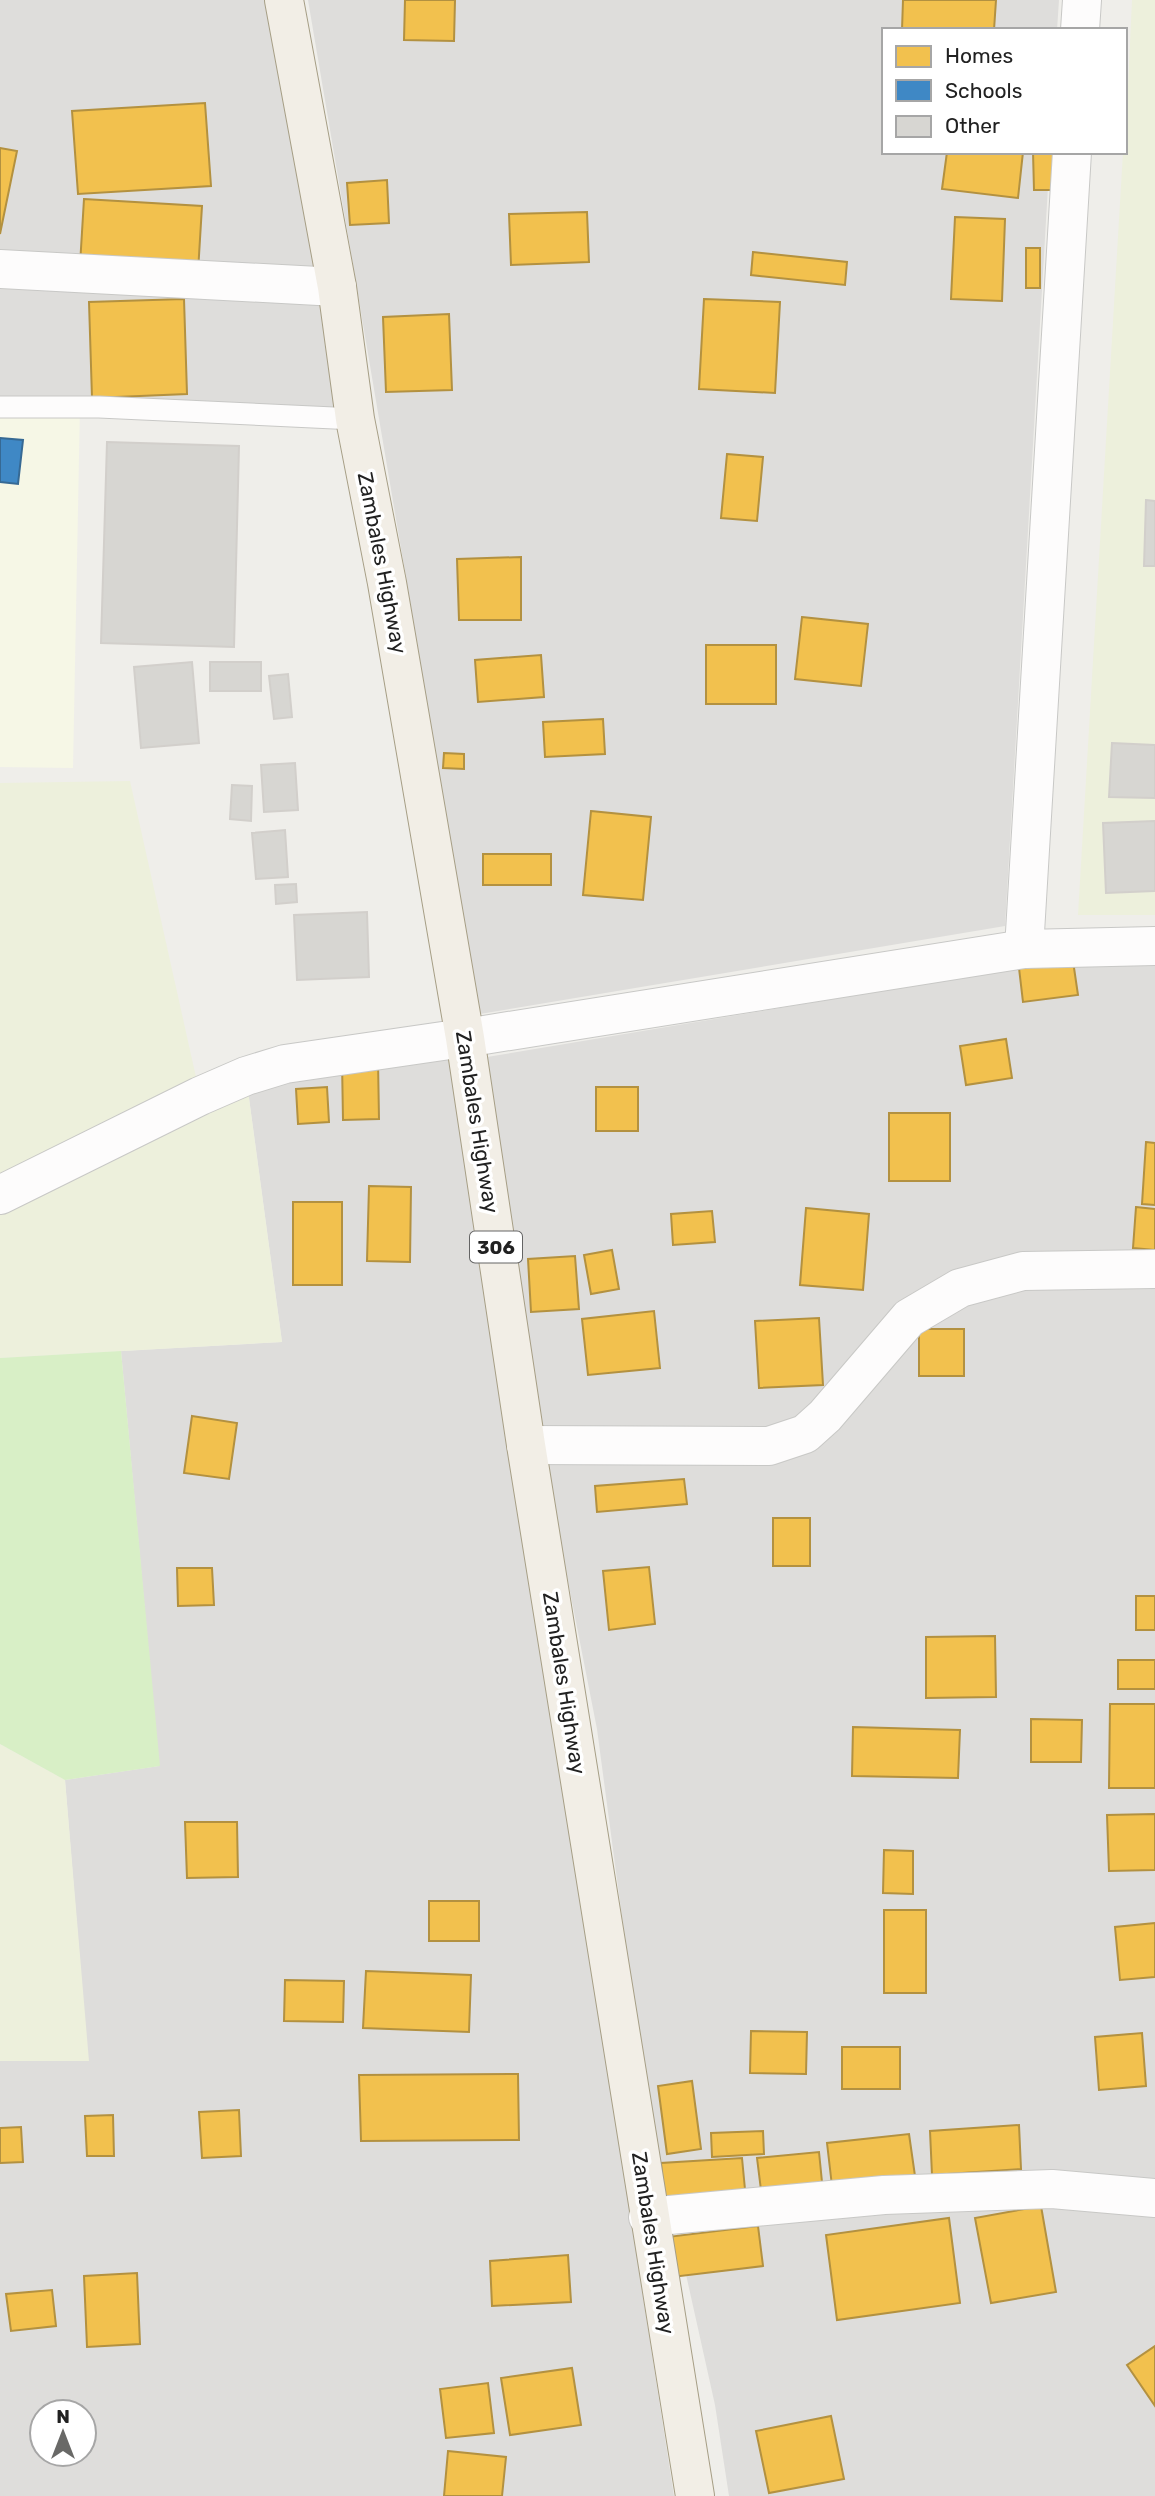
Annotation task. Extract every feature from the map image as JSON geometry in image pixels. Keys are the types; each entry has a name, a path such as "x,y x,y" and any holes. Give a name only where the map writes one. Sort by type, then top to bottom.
{"main road":[{"name":"Zambales Highway","path":"284,0 337,287 355,419 387,583 465,1038 526,1445 648,2217 695,2496"}],"street":[{"path":"1080,28 1082,0"},
{"path":"1024,949 1072,154"},
{"path":"0,269 337,287"},
{"path":"0,1195 200,1096 246,1076 285,1064 1024,949 1155,946"},
{"path":"526,1445 769,1447 805,1434 825,1416 909,1318 960,1288 1023,1271 1155,1269"},
{"path":"648,2217 884,2194 1052,2189 1155,2198"}],"lane":[{"path":"0,407 99,407 355,419"}],"shaded area":[{"path":"0,0 284,0 355,419 0,407"},
{"path":"308,0 1059,0 1057,28 882,28 882,154 1050,154 1005,926 480,1014"},
{"path":"1132,0 1155,0 1155,915 1078,915 1123,154 1127,154"},
{"path":"0,404 80,405 73,768 0,767"},
{"path":"130,781 200,1095 246,1076 282,1342 0,1358 0,783"},
{"path":"1155,958 1155,2496 729,2496 715,2405 645,2090 597,1729 524,1357 487,1057 989,973 1054,959"},
{"path":"448,1040 674,2496 0,2496 0,2061 88,2061 65,1780 159,1766 121,1351 282,1342 246,1076"},
{"path":"0,1744 65,1780 89,2061 0,2061"}],"green space":[{"path":"121,1351 160,1766 65,1780 0,1744 0,1358"}],"building: Homes":[{"path":"405,0 455,0 454,41 404,40"},
{"path":"903,0 996,0 994,28 902,28"},
{"path":"205,103 211,186 78,194 72,111"},
{"path":"0,148 17,151 0,234"},
{"path":"947,154 1023,154 1018,198 942,189"},
{"path":"1033,154 1056,154 1057,190 1034,190"},
{"path":"387,180 389,223 350,225 347,183"},
{"path":"84,199 202,206 198,272 80,265"},
{"path":"587,212 589,262 511,265 509,214"},
{"path":"955,217 1005,219 1002,301 951,299"},
{"path":"1026,248 1040,248 1040,288 1026,288"},
{"path":"753,252 847,262 845,285 751,275"},
{"path":"184,299 187,394 92,398 89,302"},
{"path":"704,299 780,302 775,393 699,389"},
{"path":"449,314 452,390 386,392 383,317"},
{"path":"727,454 763,457 757,521 721,518"},
{"path":"521,557 521,620 459,620 457,559"},
{"path":"802,617 868,624 861,686 795,679"},
{"path":"706,645 776,645 776,704 706,704"},
{"path":"541,655 544,697 478,702 475,660"},
{"path":"603,719 605,754 545,757 543,722"},
{"path":"444,753 464,754 464,769 443,768"},
{"path":"591,811 651,817 643,900 583,895"},
{"path":"483,854 551,854 551,885 483,885"},
{"path":"1073,961 1078,995 1023,1002 1019,968"},
{"path":"1006,1039 1012,1078 966,1085 960,1046"},
{"path":"378,1060 379,1119 343,1120 342,1061"},
{"path":"327,1087 329,1122 298,1124 296,1089"},
{"path":"596,1087 638,1087 638,1131 596,1131"},
{"path":"889,1113 950,1113 950,1181 889,1181"},
{"path":"1146,1142 1155,1143 1155,1205 1142,1204"},
{"path":"369,1186 411,1187 410,1262 367,1261"},
{"path":"293,1202 342,1202 342,1285 293,1285"},
{"path":"1136,1207 1155,1209 1155,1250 1133,1248"},
{"path":"806,1208 869,1214 863,1290 800,1285"},
{"path":"712,1211 715,1242 673,1245 671,1214"},
{"path":"612,1250 619,1289 591,1294 584,1255"},
{"path":"575,1256 579,1309 531,1312 528,1259"},
{"path":"654,1311 660,1368 588,1375 582,1319"},
{"path":"819,1318 823,1385 759,1388 755,1321"},
{"path":"919,1329 964,1329 964,1376 919,1376"},
{"path":"192,1416 237,1423 229,1479 184,1473"},
{"path":"684,1479 687,1504 597,1512 595,1486"},
{"path":"773,1518 810,1518 810,1566 773,1566"},
{"path":"649,1567 655,1624 609,1630 603,1571"},
{"path":"177,1568 212,1568 214,1605 178,1606"},
{"path":"1136,1596 1155,1596 1155,1630 1136,1630"},
{"path":"995,1636 996,1697 926,1698 926,1637"},
{"path":"1118,1660 1155,1660 1155,1689 1118,1689"},
{"path":"1110,1704 1155,1704 1155,1788 1109,1788"},
{"path":"1031,1719 1082,1720 1081,1762 1031,1762"},
{"path":"853,1727 960,1730 958,1778 852,1776"},
{"path":"1155,1814 1155,1870 1109,1871 1107,1815"},
{"path":"185,1822 237,1822 238,1877 187,1878"},
{"path":"884,1850 913,1851 913,1894 883,1893"},
{"path":"429,1901 479,1901 479,1941 429,1941"},
{"path":"884,1910 926,1910 926,1993 884,1993"},
{"path":"1155,1923 1155,1977 1120,1980 1115,1927"},
{"path":"366,1971 471,1975 469,2032 363,2028"},
{"path":"285,1980 344,1981 343,2022 284,2021"},
{"path":"751,2031 807,2032 806,2074 750,2073"},
{"path":"1142,2033 1146,2086 1099,2090 1095,2037"},
{"path":"842,2047 900,2047 900,2089 842,2089"},
{"path":"518,2074 519,2140 361,2141 359,2075"},
{"path":"692,2081 701,2149 667,2154 658,2086"},
{"path":"239,2110 241,2156 202,2158 199,2112"},
{"path":"113,2115 114,2156 87,2156 85,2116"},
{"path":"1019,2125 1021,2169 932,2175 930,2131"},
{"path":"21,2127 23,2162 0,2163 0,2128"},
{"path":"763,2131 764,2154 712,2157 711,2133"},
{"path":"909,2134 915,2176 832,2186 827,2143"},
{"path":"819,2152 823,2192 762,2198 757,2158"},
{"path":"742,2158 746,2200 664,2205 661,2163"},
{"path":"1041,2206 1056,2292 991,2303 975,2218"},
{"path":"949,2218 960,2303 837,2320 826,2235"},
{"path":"758,2226 763,2266 664,2278 659,2238"},
{"path":"568,2255 571,2302 492,2306 490,2261"},
{"path":"137,2273 140,2344 87,2347 84,2276"},
{"path":"52,2290 56,2326 11,2331 6,2294"},
{"path":"1155,2346 1155,2406 1127,2365"},
{"path":"572,2368 581,2425 510,2435 501,2378"},
{"path":"488,2383 494,2433 446,2438 440,2389"},
{"path":"831,2416 844,2479 769,2493 756,2431"},
{"path":"448,2451 506,2457 502,2496 444,2496"}],"building: Schools":[{"path":"0,438 23,440 18,484 0,482"}],"building: Other":[{"path":"107,442 239,446 234,647 101,643"},
{"path":"1146,500 1155,501 1155,566 1144,566"},
{"path":"192,662 199,743 141,748 134,667"},
{"path":"210,662 261,662 261,691 210,691"},
{"path":"288,674 292,717 274,719 269,676"},
{"path":"1112,743 1155,745 1155,798 1109,797"},
{"path":"295,763 298,810 264,812 261,765"},
{"path":"232,785 252,786 251,821 230,819"},
{"path":"1155,821 1155,891 1106,893 1103,823"},
{"path":"285,830 288,877 256,879 252,833"},
{"path":"296,884 297,902 276,904 275,885"},
{"path":"367,912 369,977 297,980 294,915"}]}
